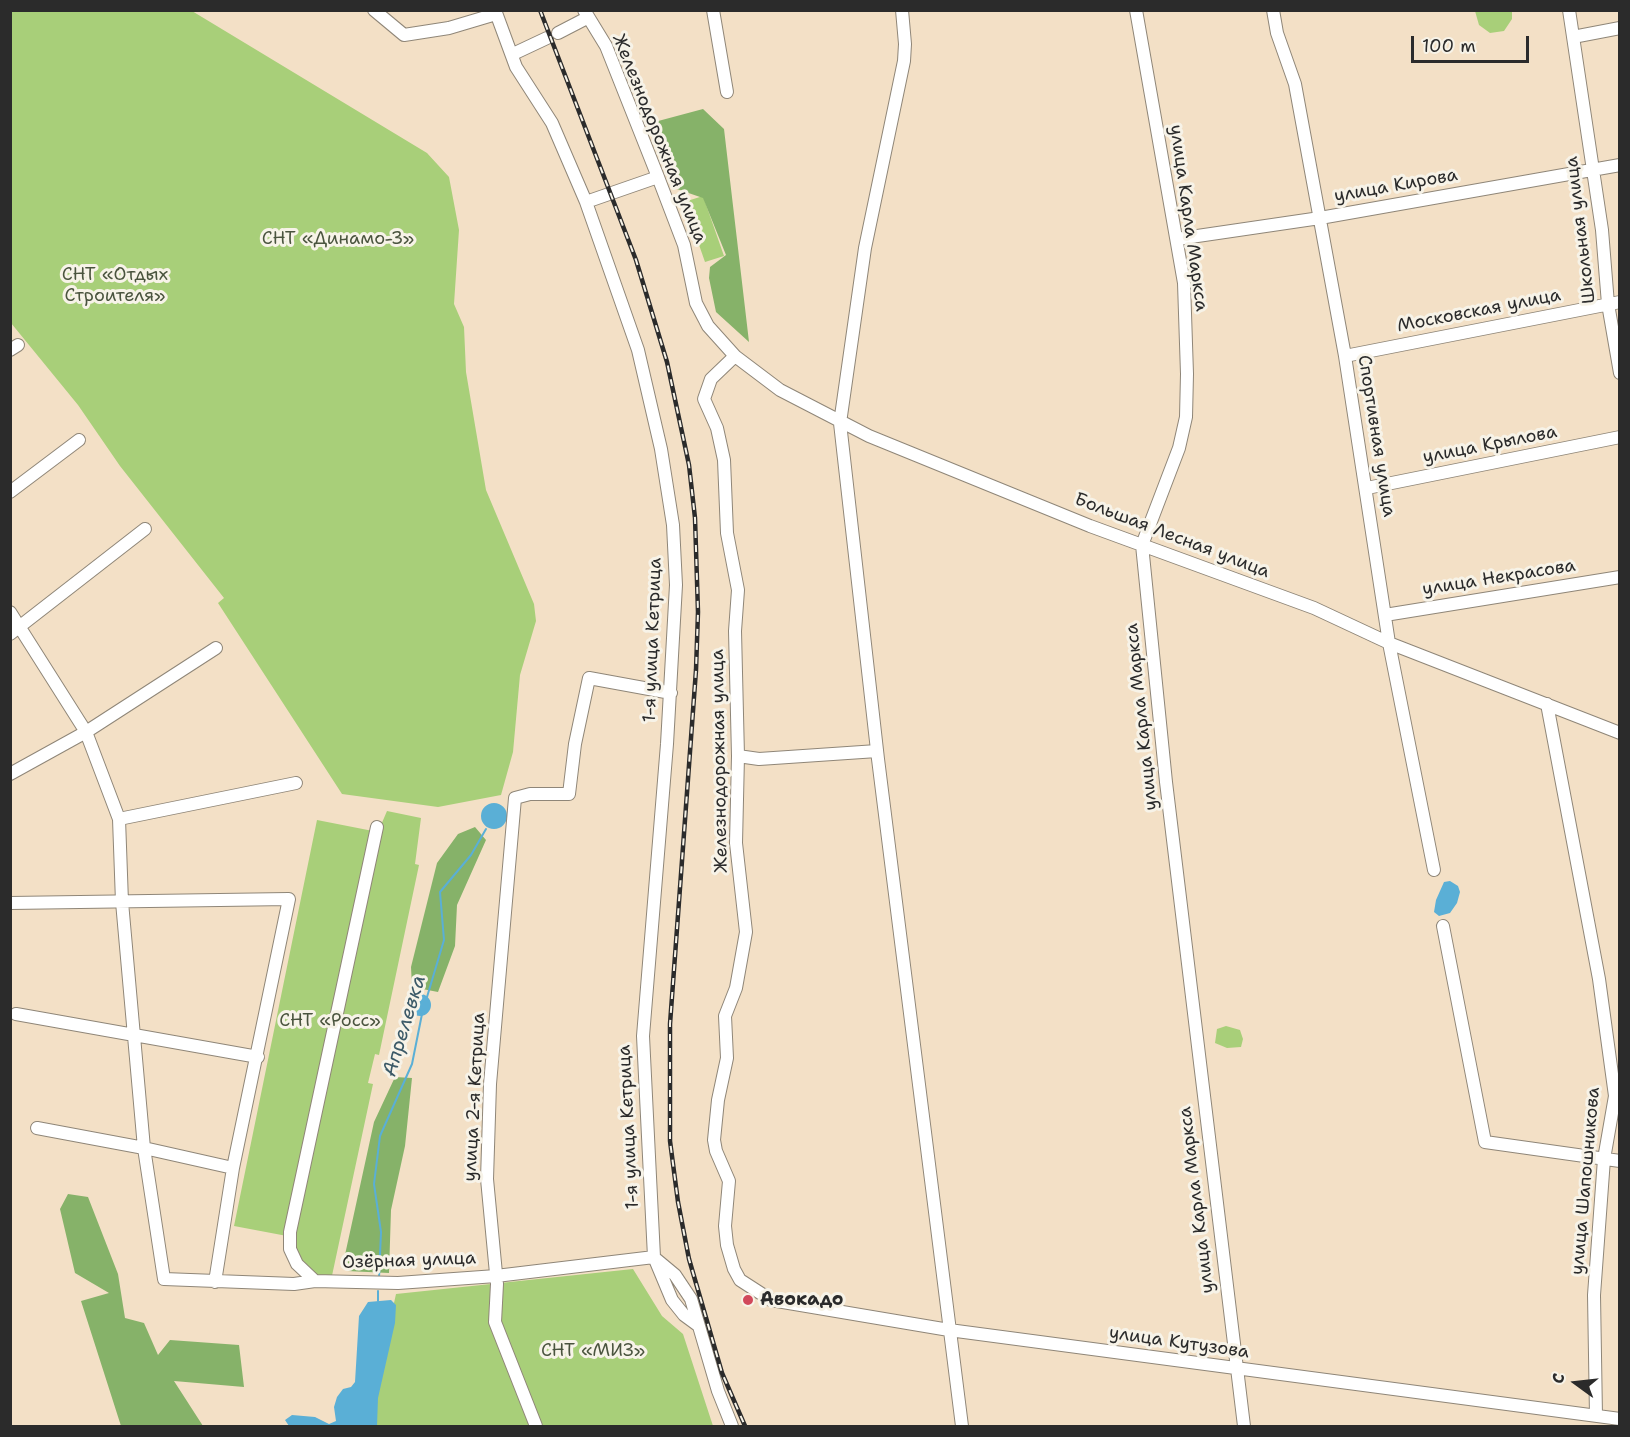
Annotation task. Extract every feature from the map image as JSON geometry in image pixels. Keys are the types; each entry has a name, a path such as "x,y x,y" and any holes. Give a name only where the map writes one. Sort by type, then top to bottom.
{"street":[{"path":"375,10 404,34 449,28 496,12"},
{"path":"713,10 727,92"},
{"path":"902,10 904,61 865,248 840,423 877,751 962,1426"},
{"name":"улица Карла Маркса","path":"1136,10 1177,239 1186,328 1186,417 1179,448 1142,545 1166,782 1244,1426"},
{"name":"Спортивная улица","path":"1273,10 1277,33 1295,84 1345,356 1389,642 1434,870"},
{"name":"Школьная улица","path":"1569,10 1614,304 1620,373"},
{"name":"1-я улица Кетрица","path":"496,12 516,67 552,123 586,202 638,350 661,449 673,525 676,585 670,693 643,1036 654,1257"},
{"path":"513,54 552,36 585,14"},
{"name":"Железнодорожная улица","path":"585,14 606,46 658,177 684,245 696,303 708,326 726,346"},
{"path":"1573,38 1620,28"},
{"name":"улица Кирова","path":"1177,239 1320,218 1620,165"},
{"path":"586,202 658,177"},
{"name":"Московская улица","path":"1345,356 1614,304"},
{"name":"Большая Лесная улица","path":"726,346 735,356 780,390 840,423 1142,545 1314,608 1389,642 1620,733"},
{"name":"Железнодорожная улица","path":"735,356 711,379 705,399 717,428 724,460 727,533 738,590 735,631 738,756 736,843 746,932 736,988 725,1016 727,1058 718,1100 714,1140 716,1151 729,1181 725,1226 727,1245 740,1280"},
{"name":"улица Крылова","path":"1367,488 1620,437"},
{"path":"10,492 79,440"},
{"path":"10,634 145,529"},
{"name":"улица Некрасова","path":"1385,615 1620,577"},
{"path":"10,612 86,732 119,819 122,902 136,1034 144,1148"},
{"path":"10,774 86,732 216,648"},
{"name":"улица 2-я Кетрица","path":"536,1426 495,1322 496,1276 487,1179 489,1084 515,798 530,794 569,794 575,744 589,678 594,677 670,693"},
{"name":"улица Шапошникова","path":"1547,704 1599,979 1615,1096 1604,1159 1594,1295 1596,1416"},
{"path":"738,756 759,759 877,751"},
{"path":"119,819 296,783"},
{"path":"315,1281 297,1264 290,1249 290,1233 377,827"},
{"path":"10,903 289,899 258,1057 233,1168 215,1282"},
{"path":"1443,926 1485,1142 1620,1161"},
{"path":"16,1014 258,1057"},
{"path":"37,1128 233,1168"},
{"name":"Озёрная улица","path":"144,1148 164,1279 294,1284 315,1281 370,1284 496,1276 654,1257"},
{"path":"654,1257 684,1287 731,1426"},
{"name":"улица Кутузова","path":"740,1280 771,1300 949,1330 1620,1419"}],"green space":[{"path":"10,11 192,11 427,153 449,177 459,230 454,304 464,327 466,372 486,490 534,604 536,621 520,675 513,752 501,795 438,807 342,794 218,603 224,598 120,466 78,405 11,323"},
{"path":"1475,11 1512,11 1512,19 1504,31 1490,33 1479,25"},
{"path":"703,109 724,129 749,342 716,312 709,278 710,267 726,255 703,198 674,188 647,124"},
{"path":"703,196 724,256 705,262 684,202"},
{"name":"СНТ «Росс»","path":"387,811 421,818 415,864 419,865 379,1055 375,1054 368,1083 373,1084 330,1285 298,1273 287,1258 287,1236 234,1226 317,820 378,832"},
{"path":"475,827 486,840 457,905 455,946 438,992 412,987 411,967 437,863 458,834"},
{"path":"1226,1026 1240,1030 1243,1039 1241,1047 1227,1048 1215,1043 1217,1029"},
{"path":"395,1077 412,1078 405,1146 391,1210 389,1273 347,1271 343,1264 374,1122"},
{"path":"68,1194 88,1197 118,1274 125,1318 144,1323 158,1355 170,1340 239,1345 244,1387 174,1381 203,1426 121,1426 81,1301 109,1293 75,1273 60,1209"},
{"name":"СНТ «МИЗ»","path":"633,1269 662,1316 683,1334 713,1426 371,1426 372,1402 396,1294"}],"water":[{"path":"494,803 504,806 507,816 504,826 494,829 484,826 481,816 484,806"},
{"path":"1450,881 1458,886 1460,892 1457,903 1450,913 1439,916 1434,912 1436,900 1444,882"},
{"path":"420,994 430,1001 431,1005 424,1015 420,1016 410,1009 409,1005 416,995"},
{"path":"391,1300 396,1305 395,1323 378,1398 377,1426 289,1426 285,1420 292,1415 315,1417 329,1424 336,1421 334,1407 337,1397 343,1389 351,1387 355,1382 359,1316 368,1302"}],"waterway":[{"name":"Апрелевка","path":"427,997 444,940 440,892 471,855 486,829"},
{"name":"Апрелевка","path":"379,1278 381,1232 374,1184 380,1136 412,1064 422,1014"},
{"path":"378,1291 378,1301"}],"railway":[{"path":"540,10 636,260 667,362 689,465 695,518 698,612 696,670 670,1024 670,1141 689,1259 722,1373 745,1426"}],"place":[{"name":"Авокадо","path":"748,1300"}],"park label":[{"name":"СНТ «Динамо-3»","path":"338,239"},
{"name":"СНТ «Отдых Строителя»","path":"115,285"}]}
